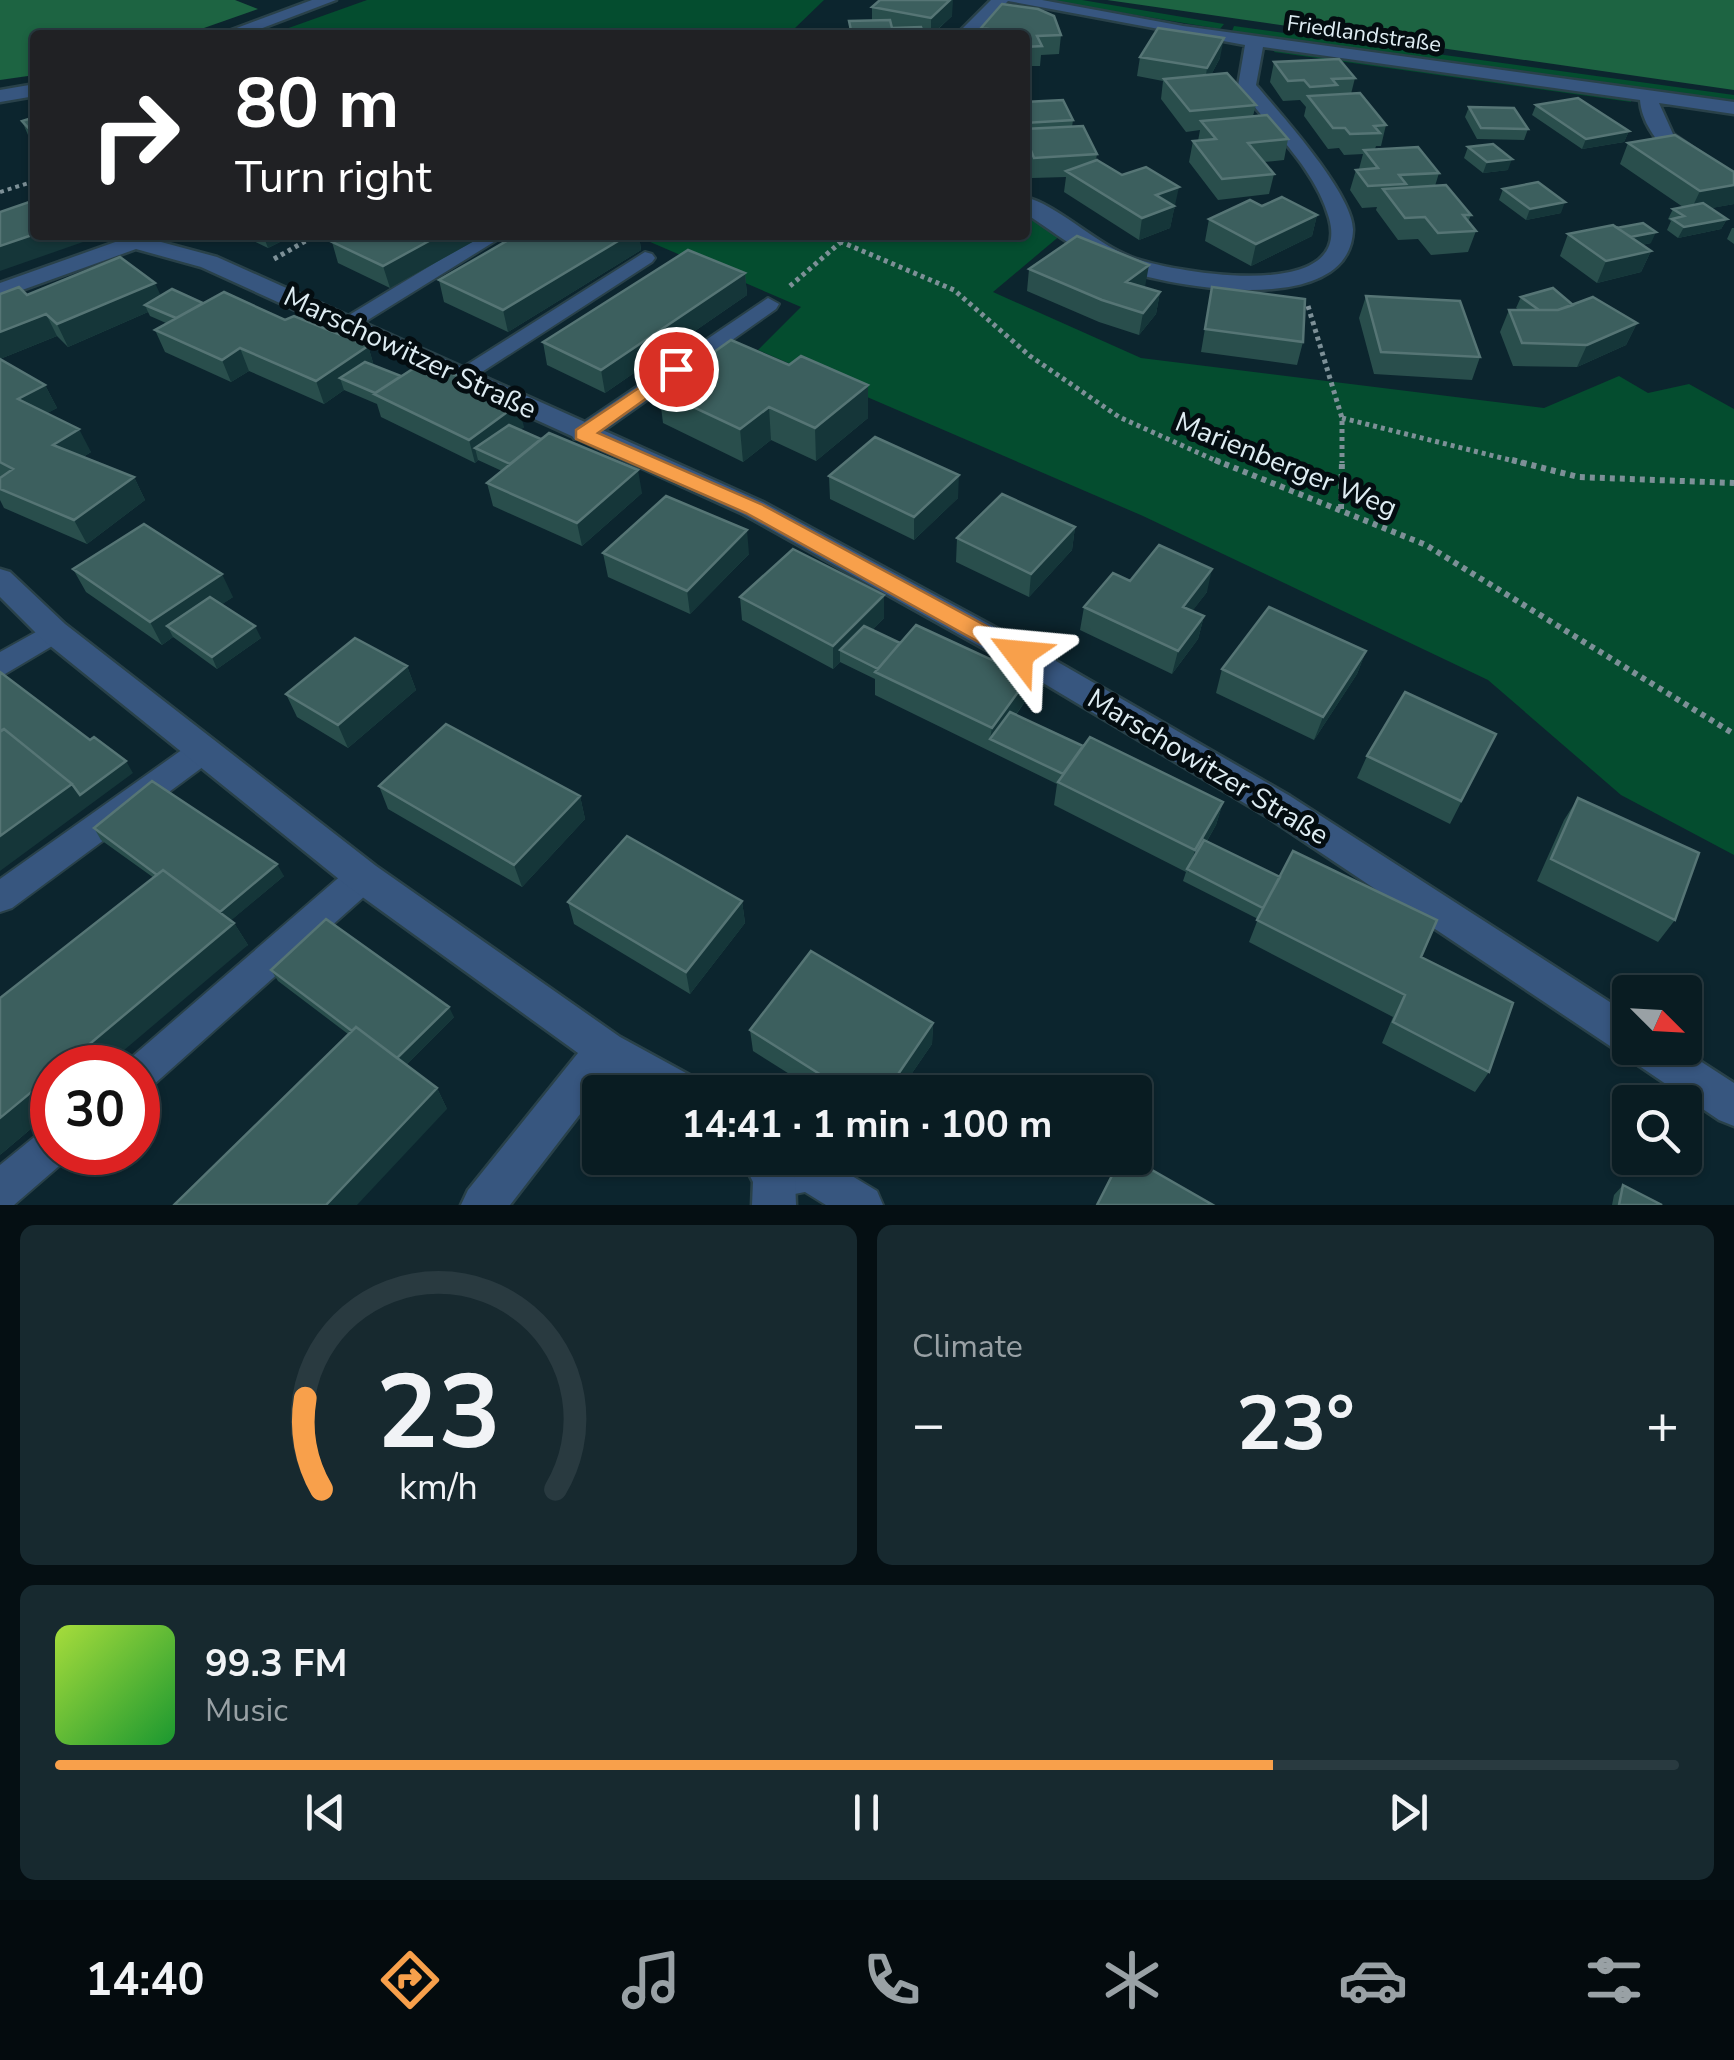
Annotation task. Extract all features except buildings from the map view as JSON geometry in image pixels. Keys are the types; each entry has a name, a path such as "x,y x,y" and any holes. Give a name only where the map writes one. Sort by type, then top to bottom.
{"street":[{"path":"241,30 328,0"},
{"path":"970,30 1000,0"},
{"name":"Friedlandstraße","path":"1015,0 1255,42 1734,108"},
{"path":"1030,206 1126,264 1180,279 1236,286 1300,278 1333,255 1342,230 1335,205 1306,160 1247,86 1255,42"},
{"path":"0,96 30,91"},
{"path":"1649,96 1648,107 1660,134 1734,185"},
{"name":"Marschowitzer Straße","path":"0,291 139,240"},
{"name":"Marschowitzer Straße","path":"145,240 209,262 753,508 1019,654 1278,806 1612,1025"},
{"path":"0,579 54,632 363,877 606,1050 651,1075"},
{"path":"483,1205 606,1050"},
{"path":"1672,1065 1734,1106"}],"lane":[{"path":"347,324 487,240"},
{"path":"460,376 645,258"},
{"path":"584,434 768,304"},
{"path":"0,666 54,632"},
{"path":"0,898 204,750"},
{"path":"160,1055 363,877"},
{"path":"0,1191 30,1165"},
{"path":"770,1180 808,1172 863,1205"}],"path":[{"path":"0,192 30,183"},
{"path":"297,245 306,240"},
{"name":"Marienberger Weg","path":"839,240 954,290 1030,356 1119,416 1252,476 1426,545 1734,734"},
{"path":"768,304 842,241"},
{"path":"1300,278 1342,418 1341,509"},
{"path":"1342,418 1578,477 1734,483"}],"green space":[{"path":"0,0 235,0 258,9 198,30 30,30 30,76 0,80"},
{"path":"367,0 824,0 795,30 283,30"},
{"path":"1045,0 1082,0 1224,24 1220,29"},
{"path":"1107,0 1734,0 1734,90"},
{"path":"1234,26 1734,95 1734,101 1232,31"},
{"path":"1276,47 1631,97 1631,102 1274,52"},
{"path":"1030,214 1062,234 993,292 1141,358 1544,408 1619,376 1648,393 1689,384 1734,409 1734,855 1621,795 1488,680 1143,516 758,350 801,307 646,240 1030,240"}],"route":[{"path":"676,369 584,434 753,508 1019,654"}]}
